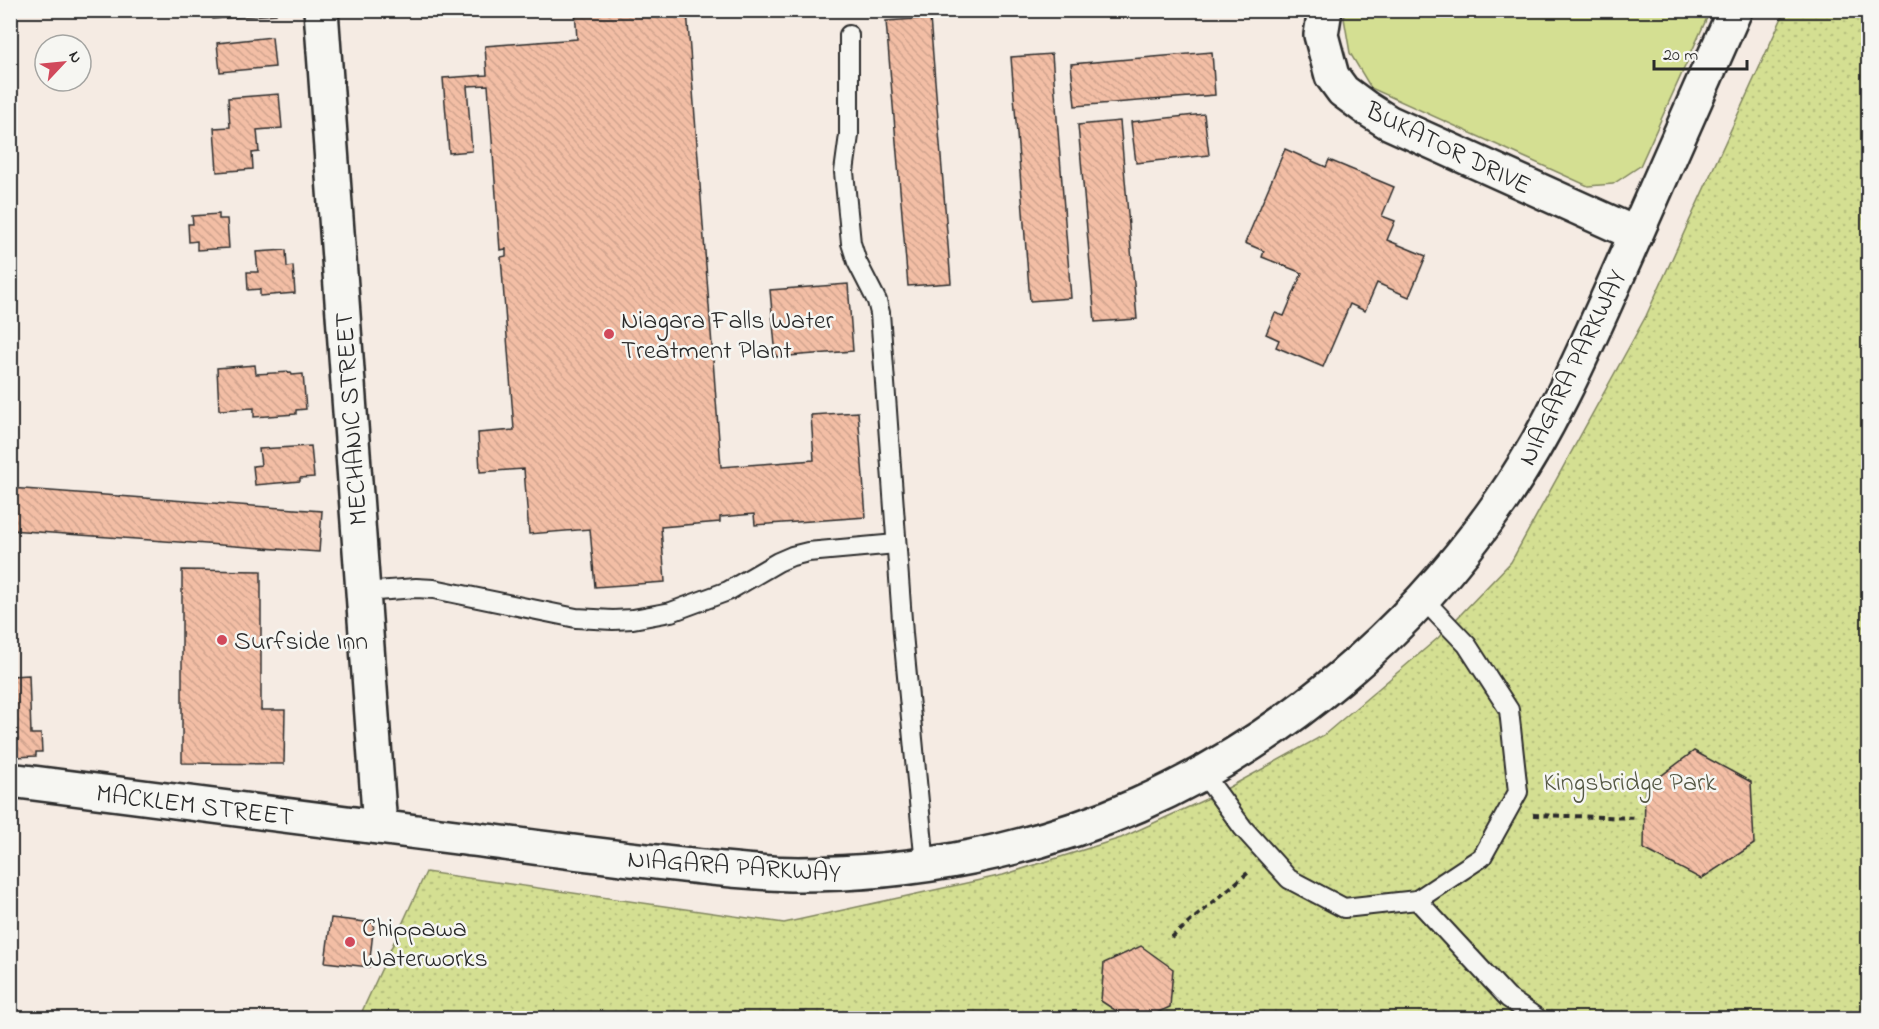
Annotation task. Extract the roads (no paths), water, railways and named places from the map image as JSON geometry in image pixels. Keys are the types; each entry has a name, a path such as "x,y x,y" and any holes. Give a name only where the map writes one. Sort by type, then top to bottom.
{"main road":[{"name":"MECHANIC STREET","path":"321,10 380,828"},
{"name":"BUKATOR DRIVE","path":"1325,10 1321,35 1332,76 1343,91 1365,108 1388,122 1636,234"},
{"name":"NIAGARA PARKWAY","path":"380,828 645,861 795,874 864,872 925,865 1005,849 1073,829 1138,805 1234,754 1318,696 1403,620 1472,541 1501,501 1525,464 1569,384 1735,10"},
{"name":"MACKLEM STREET","path":"10,780 380,828"}],"lane":[{"path":"849,35 849,126 844,178 853,253 875,296 880,313 903,634 925,865"},
{"path":"363,592 416,588 576,618 633,619 671,612 728,591 792,556 807,552 896,544"},
{"path":"1203,771 1243,828 1289,879 1344,908 1417,900 1482,857 1518,792 1509,710 1467,645 1422,599"},
{"path":"1417,900 1508,998 1538,1018"}],"place":[{"name":"Niagara Falls Water Treatment Plant","path":"609,334"},
{"name":"Surfside Inn","path":"222,640"},
{"name":"Chippawa Waterworks","path":"350,942"}],"park label":[{"name":"Kingsbridge Park","path":"1630,781"}]}
